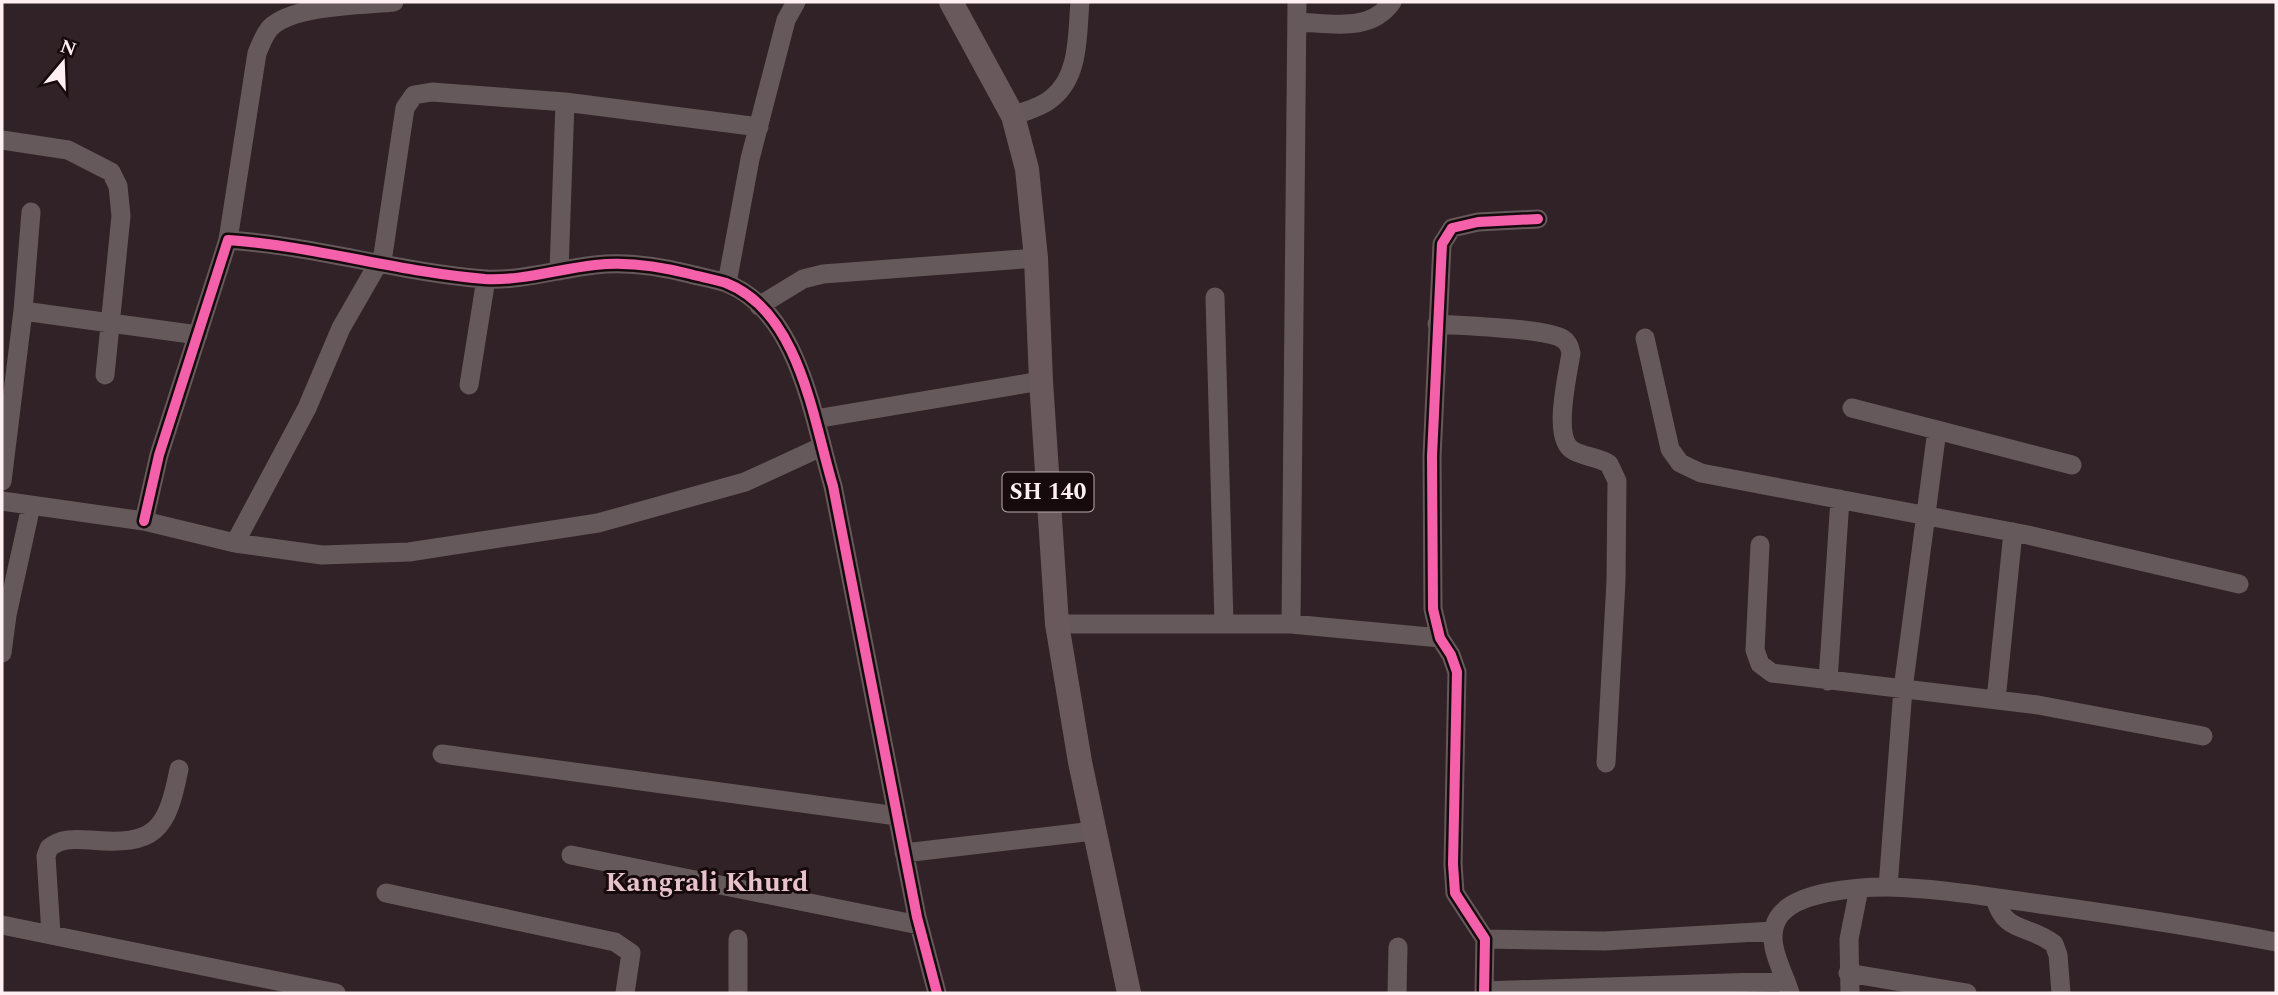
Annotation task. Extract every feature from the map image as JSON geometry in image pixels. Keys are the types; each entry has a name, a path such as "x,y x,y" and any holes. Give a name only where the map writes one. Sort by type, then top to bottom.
{"main road":[{"name":"SH 140","path":"951,2 1013,116 1027,169 1036,258 1057,624 1094,831 1129,993"}],"street":[{"path":"144,521 159,455 228,240 257,53 264,37 281,21 311,11 394,2"},
{"path":"727,284 759,127 786,20 796,2"},
{"path":"1013,116 1051,100 1067,85 1073,66 1080,2"},
{"path":"1291,624 1297,2"},
{"path":"1297,22 1357,24 1374,21 1392,2"},
{"path":"235,543 307,408 341,328 380,264 386,246 405,108 414,95 432,92 565,102 759,127"},
{"path":"559,271 565,102"},
{"path":"2,140 68,150 111,172 118,186 121,216 108,323 105,375"},
{"path":"2,481 32,212"},
{"path":"1538,219 1478,222 1452,228 1442,244 1432,456 1433,609 1440,638 1451,654 1457,672 1453,864 1455,893 1485,939 1484,992 1788,987 1773,946 1773,931 1779,916 1803,899 1888,887 1995,898 2185,924 2276,942"},
{"path":"228,240 282,243 380,264 486,279 522,278 627,263 672,269 727,284 759,306 794,351 834,486 904,853 937,993"},
{"path":"759,306 794,283 823,274 1036,258"},
{"path":"469,386 486,279"},
{"path":"1215,297 1224,623"},
{"path":"23,311 198,335"},
{"path":"1437,324 1539,333 1563,340 1569,346 1571,353 1562,425 1563,441 1575,452 1609,464 1617,481 1606,763"},
{"path":"1645,338 1670,449 1680,463 1701,473 2013,532 2239,583"},
{"path":"815,419 1041,381"},
{"path":"1852,408 2073,465"},
{"path":"1888,887 1903,689 1937,430"},
{"path":"2,501 144,521 235,543 322,555 408,552 598,523 745,482 821,447"},
{"path":"1828,681 1840,499"},
{"path":"2,653 5,624 31,506"},
{"path":"1996,700 2013,532"},
{"path":"1760,545 1756,659 1772,673 1996,700 2203,736"},
{"path":"1057,624 1291,624 1440,638"},
{"path":"442,754 897,816"},
{"path":"51,934 46,856 49,848 64,839 126,844 150,834 172,807 179,769"},
{"path":"904,853 1094,831"},
{"path":"571,855 919,925"},
{"path":"1850,993 1849,939 1859,889"},
{"path":"386,893 626,946 631,953 625,993"},
{"path":"1995,898 1999,914 2005,922 2054,944 2058,955 2061,993"},
{"path":"2,925 336,993"},
{"path":"1485,939 1605,941 1773,931"},
{"path":"738,939 738,993"},
{"path":"1397,993 1398,947"},
{"path":"1848,973 1967,993"}],"cycle path":[{"path":"1484,993 1485,939 1455,893 1453,864 1457,672 1451,655 1440,638 1433,609 1432,456 1442,244 1452,228 1478,222 1538,219"},
{"path":"144,521 159,455 228,240 485,279 513,278 607,264 643,265 726,283 751,297 771,318 800,371 833,486 917,917 937,993"}],"district":[{"name":"Kangrali Khurd","path":"707,882"}]}
